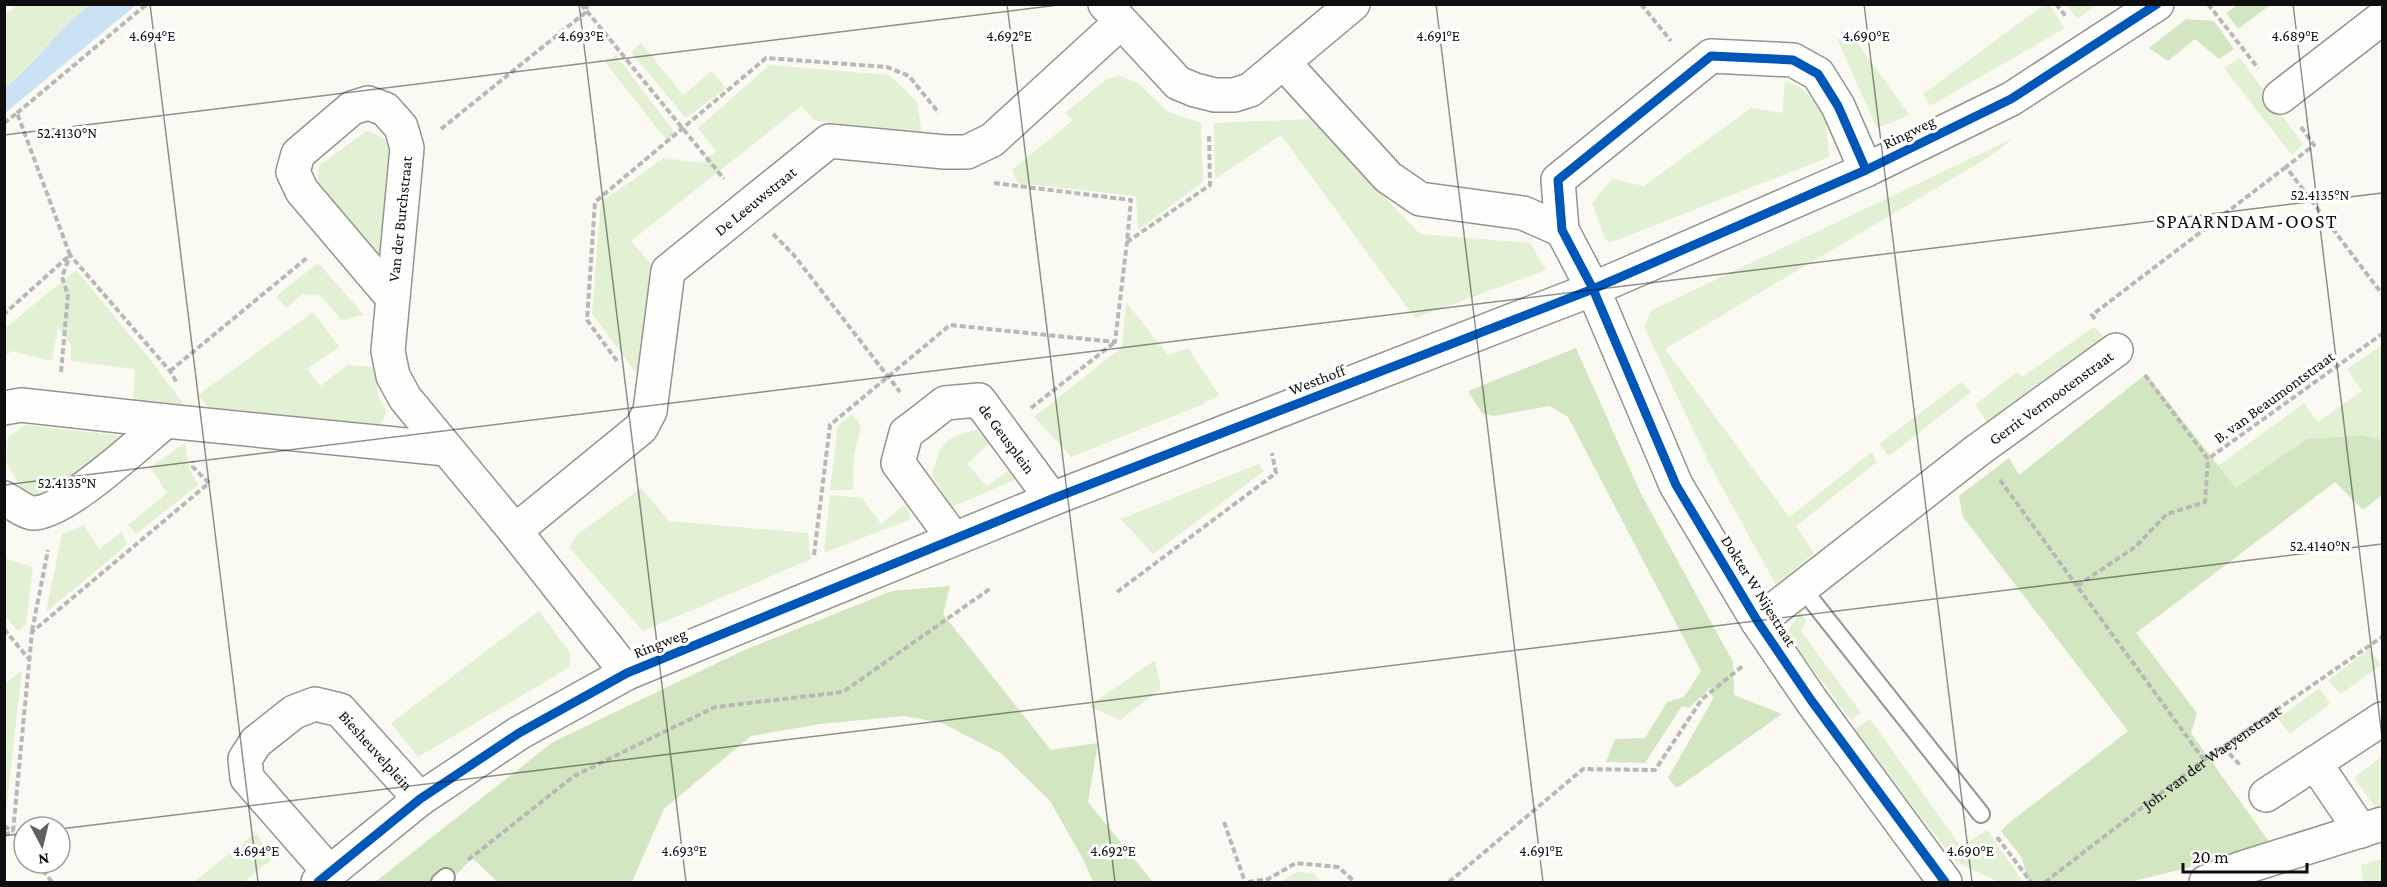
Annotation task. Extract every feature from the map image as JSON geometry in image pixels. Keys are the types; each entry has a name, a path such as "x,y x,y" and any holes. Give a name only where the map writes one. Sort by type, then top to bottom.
{"street":[{"path":"1112,14 1178,83 1215,96 1234,95 1250,90 1353,4"},
{"name":"Ringweg","path":"1593,289 1866,170 2011,99 2157,5"},
{"name":"De Leeuwstraat","path":"515,531 640,428 651,411 668,271 829,141 945,152 969,151 992,140 1112,14"},
{"path":"2280,96 2382,18"},
{"path":"1284,63 1388,177 1420,199 1523,213 1562,230 1558,180 1711,56 1793,60 1818,74 1838,106 1866,170"},
{"name":"Van der Burchstraat","path":"392,297 302,191 293,172 298,154 352,108 368,104 385,109 401,127 407,148 388,351 393,376 405,398 515,531 627,673"},
{"name":"Dokter W Nijestraat","path":"1562,230 1593,289 1676,485 1765,632 1811,700 1945,882"},
{"name":"Westhoff","path":"1052,499 1593,289"},
{"name":"Gerrit Vermootenstraat","path":"1765,632 1802,588 1977,450 2116,350"},
{"name":"de Geusplein","path":"953,538 898,463 906,433 945,403 979,400 1052,499"},
{"path":"4,408 21,405 446,449"},
{"path":"4,498 31,513 47,511 69,500 177,422"},
{"name":"Ringweg","path":"324,878 420,799 519,733 627,673 1052,499"},
{"name":"Biesheuvelplein","path":"324,878 247,778 245,759 256,742 294,712 315,704 340,710 420,799"},
{"path":"2266,795 2382,719"},
{"path":"2206,882 2239,869 2372,828 2315,763"}],"lane":[{"path":"1802,588 1981,814"}],"path":[{"path":"4,123 147,4"},
{"path":"407,148 453,119 586,12 587,4"},
{"path":"1641,4 1695,69"},
{"path":"969,151 985,182 1131,200 1127,242 1210,185 1209,93"},
{"path":"17,113 70,255 170,371 190,403 177,422 193,467 209,483 32,632"},
{"path":"2286,166 2382,294"},
{"path":"170,371 337,233"},
{"path":"4,314 70,255"},
{"path":"58,409 68,295 62,277 70,255"},
{"path":"1002,431 1115,342"},
{"path":"1977,450 2204,760"},
{"path":"1117,592 1276,473 1272,452"},
{"path":"2077,586 2135,547 2168,514 2205,502 2208,459"},
{"path":"14,815 32,632 52,533 47,511"},
{"path":"443,880 574,776 715,707 843,692 991,588"},
{"path":"4,628 29,659"},
{"path":"1449,882 1582,769 1655,770 1702,699 1765,632"},
{"path":"1981,814 2031,882"},
{"path":"1224,822 1246,882 1269,881 1296,863 1338,867 1355,882"}],"green space":[{"path":"2239,4 2270,5 2238,29 2226,13"},
{"path":"17,5 90,5 67,24 5,87 5,15"},
{"path":"2044,5 2050,5 2065,28 1930,106 1923,94"},
{"path":"2066,5 2096,5 2078,19"},
{"path":"2186,19 2214,21 2234,49 2219,59 2195,39 2168,61 2149,48"},
{"path":"1837,39 1855,40 1910,115 1877,128"},
{"path":"641,43 683,95 712,71 726,88 686,118 631,52"},
{"path":"616,55 675,133 667,141 605,62"},
{"path":"2240,58 2303,144 2292,155 2224,68"},
{"path":"770,65 889,75 917,102 922,134 814,120 801,106 631,241 655,269 643,382 592,314 601,202 664,158 702,163 716,151 698,128"},
{"path":"1120,76 1139,84 1168,112 1201,123 1203,182 1138,230 1136,196 1018,183 1012,170 1073,120 1065,113 1107,79"},
{"path":"1785,82 1800,87 1825,112 1829,157 1609,243 1592,203 1612,179 1644,186 1751,108 1782,113"},
{"path":"1310,119 1420,234 1530,243 1546,270 1415,318 1281,135 1215,179 1214,123"},
{"path":"366,131 387,141 393,159 380,263 317,187 319,166"},
{"path":"2014,138 1987,158 1665,349 1789,517 1872,452 1877,462 1796,526 1814,553 1776,585 1710,465 1644,327 1652,310"},
{"path":"318,263 364,315 342,320 321,296 303,294 286,308 276,296"},
{"path":"76,270 186,407 133,402 135,369 71,361 71,345 58,327 52,361 12,351 5,356 4,329"},
{"path":"1126,302 1168,355 1188,348 1219,395 1201,405 1071,457 1034,417 1122,347"},
{"path":"313,312 339,347 307,369 320,386 348,365 373,367 379,398 387,412 380,425 209,409 198,395"},
{"path":"2094,327 2104,337 1989,425 1975,405 2017,372 2022,377"},
{"path":"2382,345 2382,440 2362,435 2307,439 2236,489 2218,466 2304,403 2318,422 2362,391 2347,369"},
{"path":"1576,348 1640,492 1733,662 1734,695 1782,714 1677,788 1668,778 1713,699 1710,688 1689,708 1682,706 1645,763 1606,762 1615,739 1645,738 1667,702 1684,697 1701,671 1568,417 1550,406 1493,416 1482,413 1468,391"},
{"path":"2146,374 2236,488 2307,439 2362,435 2382,440 2382,495 2363,510 2335,482 2136,633 2197,713 2191,733 2273,847 2130,882 2028,882 2022,858 2001,831 2128,731 1963,517 1959,496 2009,458 2019,475"},
{"path":"1961,382 1971,392 1889,456 1879,444"},
{"path":"852,414 861,426 854,454 853,490 830,490 838,426"},
{"path":"25,425 125,436 50,500 26,496 6,462 8,437"},
{"path":"976,430 991,442 967,464 987,486 1014,466 1017,479 951,507 932,474 935,463 945,443 957,436"},
{"path":"185,443 189,468 198,485 136,534 128,525 167,493 150,467"},
{"path":"1259,464 1264,471 1153,554 1121,519"},
{"path":"641,488 669,521 808,533 811,559 643,631 569,547 577,535"},
{"path":"830,495 862,498 881,524 906,503 911,519 824,553"},
{"path":"84,525 99,549 122,532 127,545 46,612 62,534"},
{"path":"4,558 33,567 26,624 18,631 5,616"},
{"path":"950,586 943,614 1051,750 1098,743 1088,802 1153,882 1093,882 1084,861 1050,801 1002,754 942,723 904,716 820,724 751,736 664,809 632,882 498,882 472,858 459,872 437,882 375,882 553,742 742,651 892,591"},
{"path":"539,611 570,653 570,667 418,757 391,723"},
{"path":"1800,612 1806,621 1801,631 1861,713 1851,720 1786,634"},
{"path":"2369,649 2381,665 2341,694 2328,681"},
{"path":"1155,660 1161,689 1120,720 1089,706"},
{"path":"22,670 5,820 5,684"},
{"path":"2319,688 2330,704 2290,734 2278,719"},
{"path":"1870,719 1961,847 1987,830 2023,882 1999,882 1956,862 1854,730"},
{"path":"2382,756 2382,810 2378,811 2354,778"},
{"path":"256,833 273,858 244,882 193,882"},
{"path":"2382,859 2382,882 2363,882 2361,865"},
{"path":"1297,872 1314,873 1320,882 1280,882"}],"water":[{"path":"90,5 136,5 5,113 5,87 67,24"}],"cycle path":[{"path":"318,882 420,799 519,733 627,673 1052,499 1593,289 1866,170 2011,99 2157,4"},
{"path":"1866,170 1838,106 1818,74 1793,60 1711,56 1558,180 1562,230 1593,289 1676,485 1758,622 1811,700 1945,882"}],"district":[{"name":"SPAARNDAM-OOST","path":"2247,221"}]}
